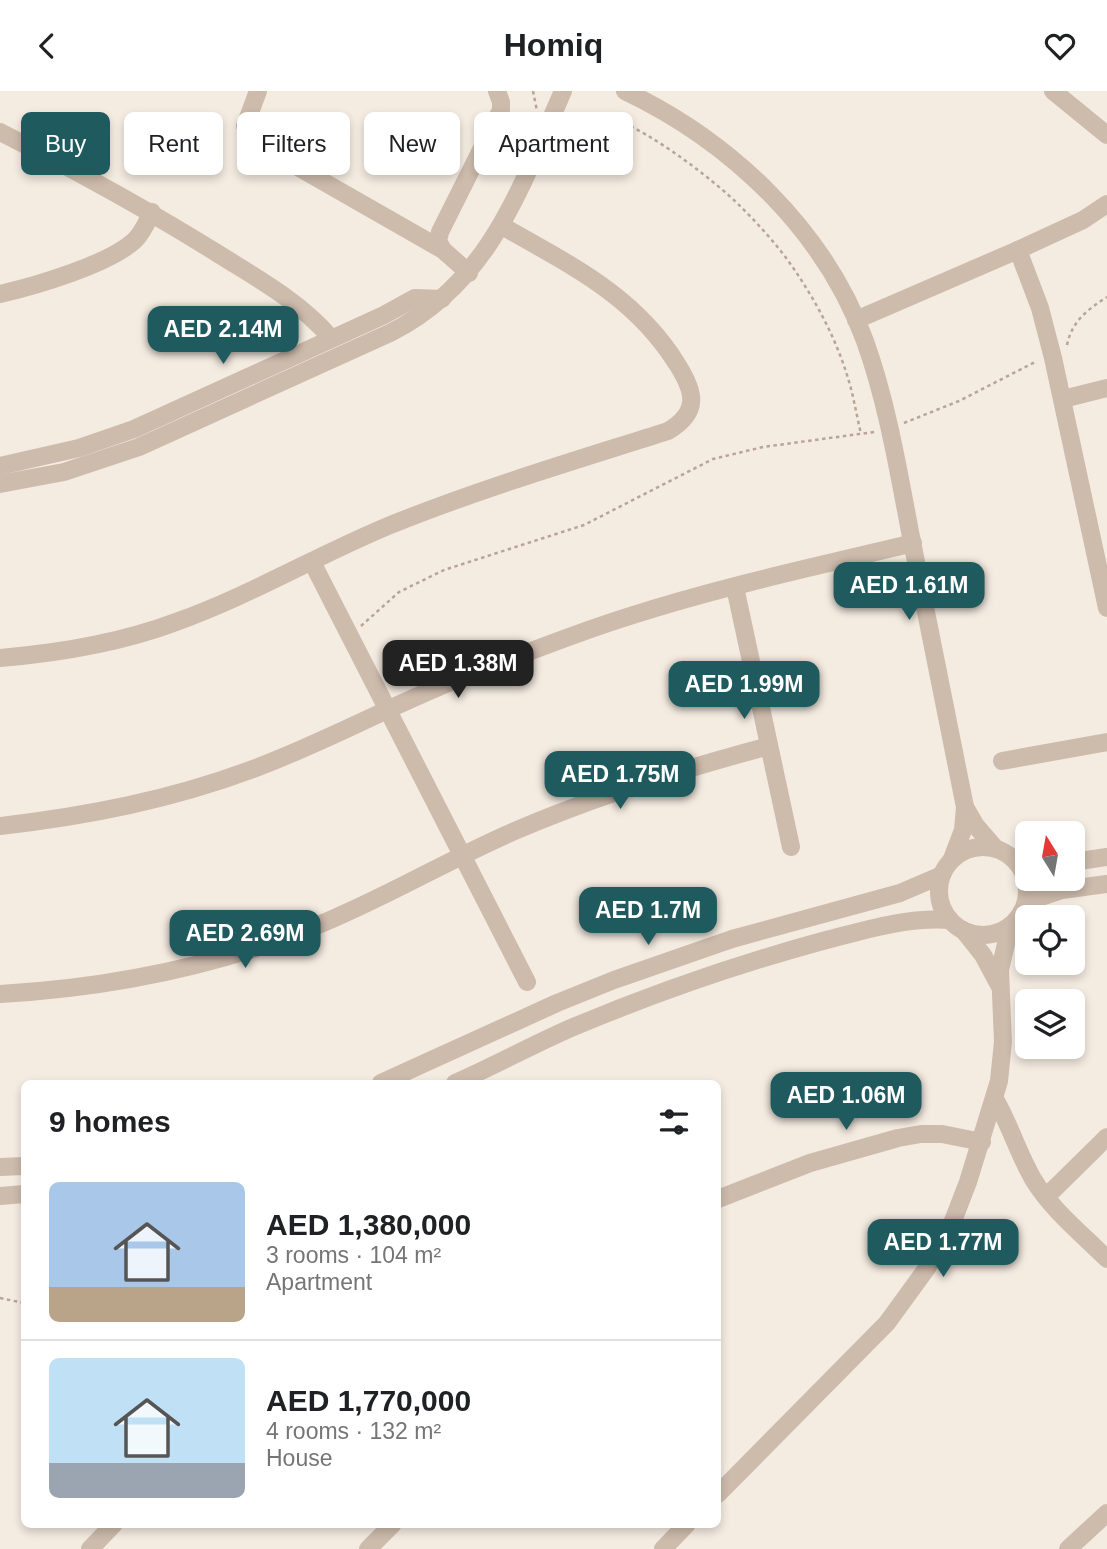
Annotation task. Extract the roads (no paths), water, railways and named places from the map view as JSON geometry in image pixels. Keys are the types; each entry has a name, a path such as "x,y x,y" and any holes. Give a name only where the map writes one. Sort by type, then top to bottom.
{"street":[{"path":"258,91 245,126 254,142 443,250 469,273"},
{"path":"443,250 438,241 440,232 500,110 501,102 497,91"},
{"path":"0,484 64,472 139,447 392,332 425,313 469,273 502,226 563,91"},
{"path":"625,91 691,127 758,181 814,247 856,320 875,373 889,429 965,807 962,830 947,867 939,898 956,925 983,955 999,985"},
{"path":"1053,91 1107,135"},
{"path":"0,132 152,212 287,297 331,338"},
{"path":"856,320 1083,220 1107,204"},
{"path":"0,294 63,276 119,252 135,241 144,230 152,212"},
{"path":"0,658 61,652 174,623 385,528 450,502 668,431 682,423 690,411 692,398 683,373 650,326 629,306 583,272 502,226"},
{"path":"1018,250 1037,297 1063,399 1104,572 1107,608"},
{"path":"0,466 50,456 116,436 415,298 442,299"},
{"path":"1063,399 1107,388"},
{"path":"0,826 120,809 187,792 312,745 472,673 631,616 913,543"},
{"path":"312,562 527,982"},
{"path":"736,587 792,847"},
{"path":"1002,761 1107,742"},
{"path":"0,993 57,991 148,976 230,955 310,929 389,893 463,853 593,799 662,776 769,746"},
{"path":"965,807 976,826 995,848 1015,859"},
{"path":"388,1080 614,980 732,939 900,893 947,867 967,849 995,848"},
{"path":"1085,860 1107,857"},
{"path":"1026,902 1062,890 1107,884"},
{"path":"461,1080 569,1029 659,993 740,966 892,923 921,919 956,925 981,935 1001,931 1021,914 1026,902 1026,891"},
{"path":"721,1491 872,1339 927,1268 951,1226 995,1100 1003,1042 999,985 1002,955 1010,926"},
{"path":"995,1100 1010,1126 1026,1166 1046,1197 1107,1259"},
{"path":"721,1198 810,1163 898,1138 942,1134 982,1142"},
{"path":"1046,1197 1107,1137"},
{"path":"0,1167 21,1166"},
{"path":"1068,1549 1107,1513"},
{"path":"90,1549 110,1528"},
{"path":"368,1549 389,1528"},
{"path":"663,1549 683,1528"}]}
